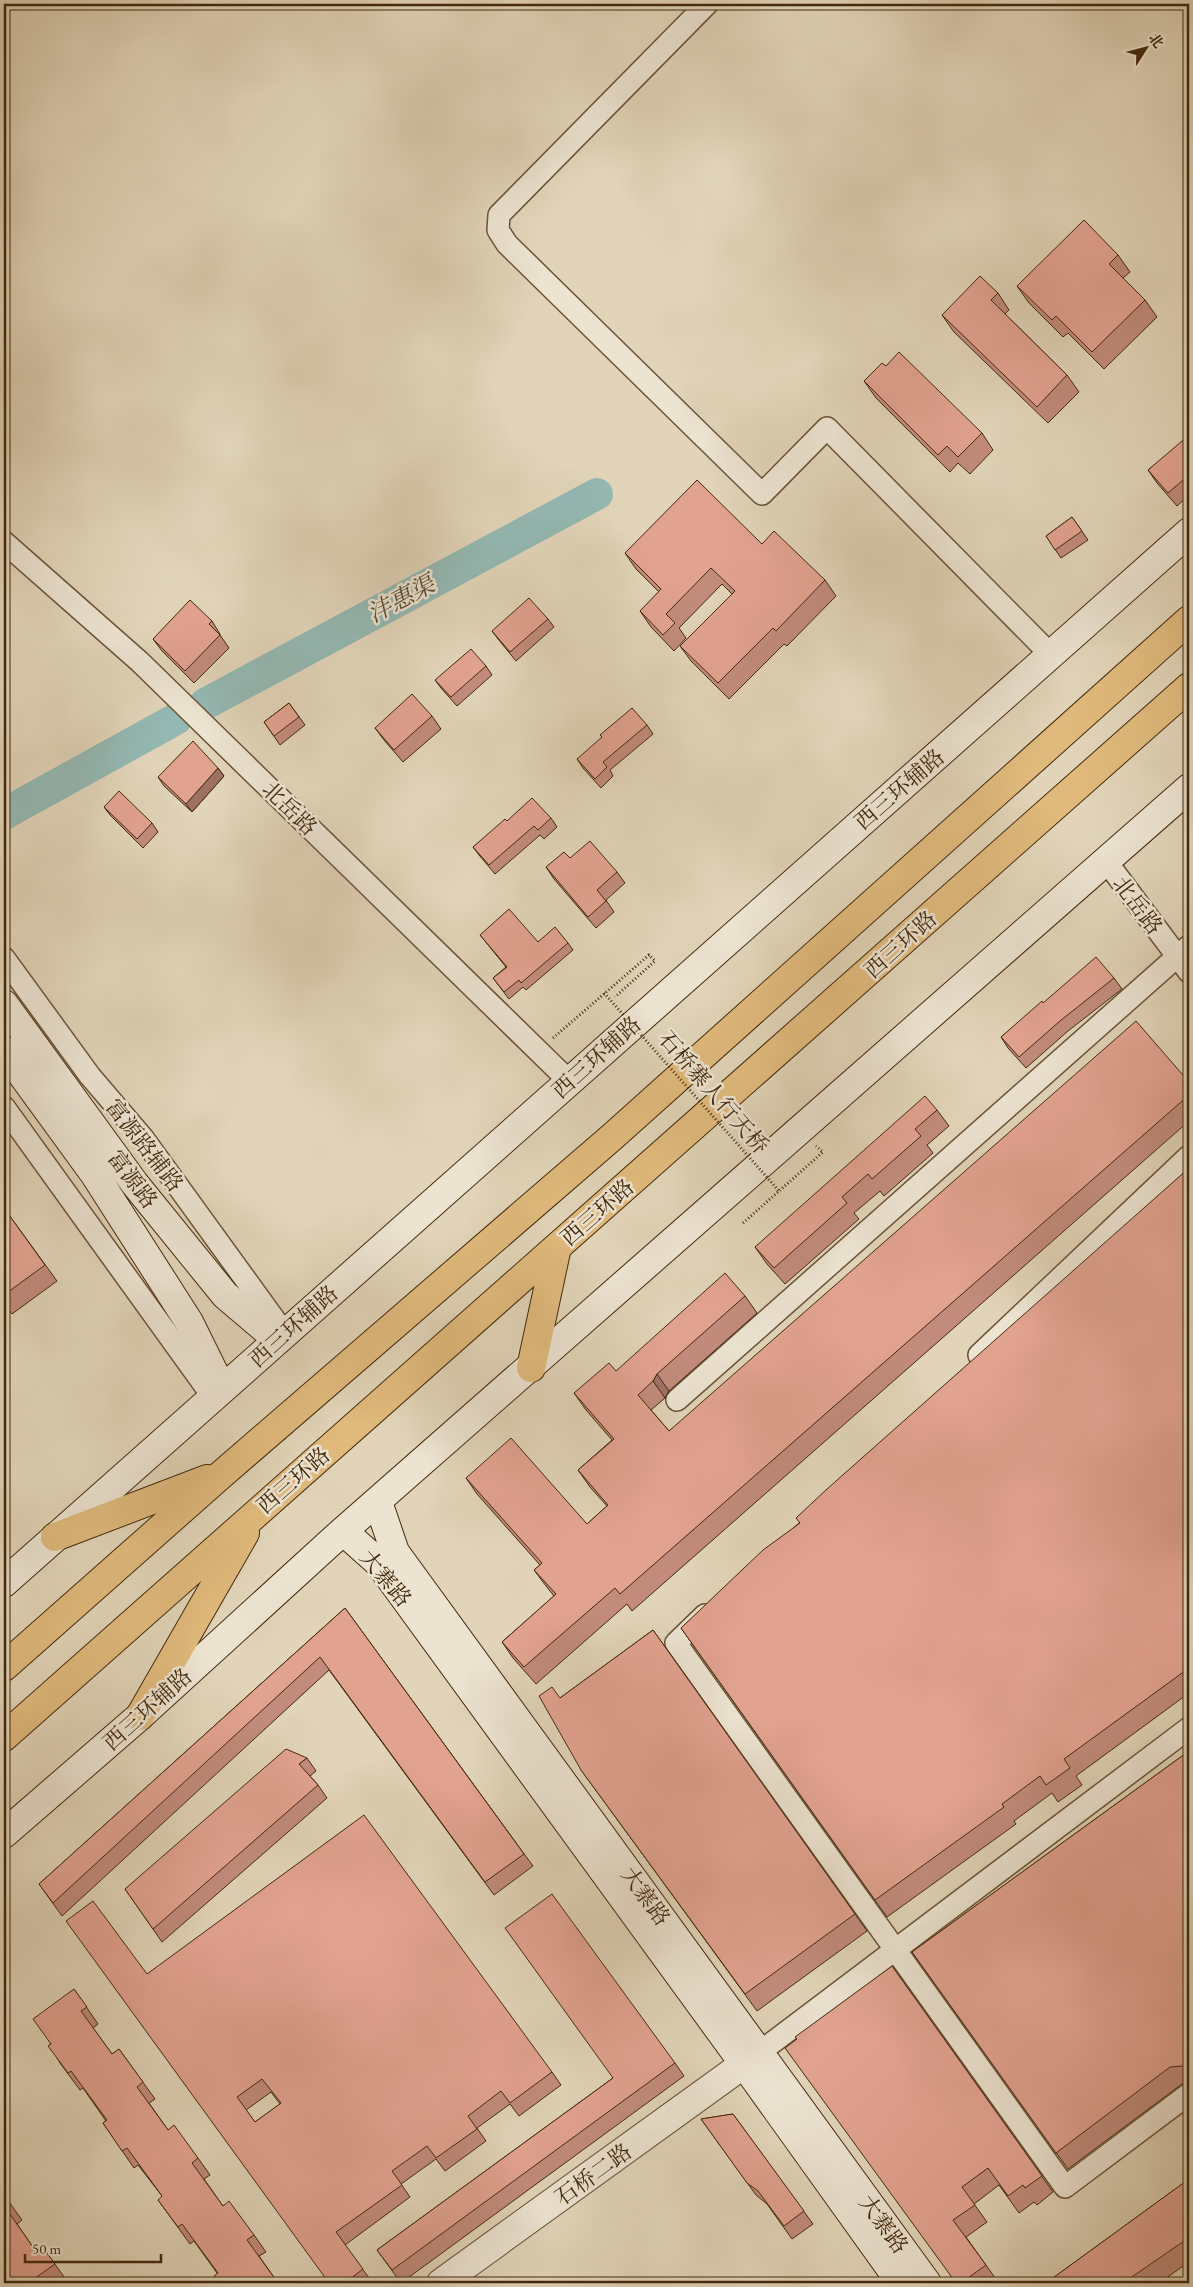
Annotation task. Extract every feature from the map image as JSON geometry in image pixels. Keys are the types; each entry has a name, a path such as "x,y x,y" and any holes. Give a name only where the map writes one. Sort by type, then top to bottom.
{"highway":[{"name":"西三环路","path":"4,1667 222,1474 612,1137 1189,620"},
{"name":"西三环路","path":"4,1737 1189,687"},
{"path":"531,1368 557,1247"},
{"path":"55,1537 222,1474"},
{"path":"140,1716 257,1512"}],"main road":[{"name":"西三环辅路","path":"4,1583 1189,532"},
{"name":"西三环辅路","path":"4,1834 140,1716 343,1532 1189,788"},
{"name":"富源路","path":"4,1004 135,1184 225,1295 281,1337"},
{"name":"富源路","path":"4,1050 95,1175 189,1322 218,1393"},
{"name":"大寨路","path":"378,1502 395,1552 752,2058 900,2283"},
{"name":"大寨路","path":"343,1532 379,1563 752,2058 927,2283"},
{"name":"石桥二路","path":"441,2283 752,2058"}],"street":[{"path":"707,4 499,215 498,230 507,244 762,494 827,428 1051,655"},
{"name":"北岳路","path":"4,542 140,662 569,1081"},
{"name":"北岳路","path":"1106,861 1185,958"},
{"name":"富源路辅路","path":"4,958 90,1076 143,1138 281,1337"},
{"path":"677,1400 1185,958"},
{"path":"4,1107 218,1393"},
{"path":"965,1369 1189,1156"},
{"path":"719,1602 676,1643 1065,2187 1189,2094"},
{"path":"752,2058 895,1948 1189,1728"}],"path":[{"path":"553,1038 649,955 655,962 615,996"},
{"name":"石桥寨人行天桥","path":"604,993 779,1191"},
{"path":"743,1222 823,1152 817,1145 811,1151"}],"building":[{"path":"1084,220 1118,255 1109,264 1145,300 1092,352 1056,316 1052,320 1017,286"},
{"path":"980,276 998,293 991,300 1067,375 1037,407 942,315"},
{"path":"899,352 982,433 958,457 947,446 938,455 864,381 882,363 886,366"},
{"path":"1188,436 1189,475 1168,493 1148,470"},
{"path":"697,480 762,544 774,531 825,580 776,631 773,628 718,683 680,646 735,591 711,568 666,614 675,623 663,635 640,611 661,589 625,553"},
{"path":"1072,517 1082,531 1055,550 1046,536"},
{"path":"529,598 548,619 510,652 492,631"},
{"path":"190,600 212,621 209,624 220,635 185,671 153,639"},
{"path":"471,649 486,666 451,697 435,680"},
{"path":"412,694 432,716 394,750 375,728"},
{"path":"289,703 299,717 274,736 264,722"},
{"path":"632,708 647,725 603,762 607,767 595,779 577,759 602,737 600,735"},
{"path":"193,741 218,768 186,804 158,777"},
{"path":"119,791 152,823 137,839 104,807"},
{"path":"532,798 551,818 538,830 534,826 489,865 473,847 505,819 507,821"},
{"path":"590,841 617,872 597,890 606,901 588,917 546,867 564,852 570,858"},
{"path":"509,909 538,942 555,927 568,943 521,983 519,980 504,992 493,978 507,967 480,935"},
{"path":"1096,957 1114,978 1019,1057 1001,1037"},
{"path":"1136,1021 1189,1082 1189,1095 620,1594 615,1588 524,1667 502,1642 556,1594 534,1570 542,1563 466,1478 511,1438 587,1524 608,1505 578,1470 614,1439 574,1393 609,1363 616,1371 725,1273 745,1296 657,1374 653,1381 638,1395 669,1431"},
{"path":"925,1096 937,1110 915,1129 921,1136 872,1179 868,1174 842,1197 847,1203 774,1268 755,1247"},
{"path":"1189,1168 1189,1668 1064,1759 1070,1768 1046,1785 1040,1776 1002,1804 1004,1807 875,1900 681,1628 763,1550 800,1523 796,1518 827,1489"},
{"path":"4,1208 45,1265 4,1295"},
{"path":"345,1608 524,1854 485,1882 320,1657 53,1903 39,1884"},
{"path":"653,1630 855,1914 745,1994 581,1770 539,1696 552,1687 560,1698"},
{"path":"286,1749 307,1758 299,1764 318,1785 153,1929 125,1889"},
{"path":"1189,1751 1189,2068 1187,2070 1182,2066 1170,2067 1056,2153 912,1952"},
{"path":"364,1815 552,2072 510,2103 501,2091 468,2116 477,2129 436,2158 427,2146 392,2171 402,2185 336,2232 363,2269 350,2279 354,2283 329,2283 66,1921 93,1901 147,1974","holes":["262,2079 281,2103 255,2122 237,2097"]},
{"path":"552,1894 675,2063 392,2270 377,2250 613,2078 505,1928"},
{"path":"892,1966 1042,2176 1025,2188 1023,2185 1008,2196 988,2168 962,2187 975,2205 953,2220 986,2265 961,2283 956,2283 785,2048 797,2039 795,2037"},
{"path":"74,1989 87,2007 81,2011 112,2054 119,2049 143,2082 137,2087 168,2130 174,2125 198,2158 192,2163 223,2206 229,2201 254,2235 247,2240 278,2283 219,2283 214,2276 218,2273 182,2224 178,2227 158,2200 162,2196 127,2148 122,2151 103,2123 107,2120 71,2071 68,2073 48,2046 51,2044 33,2019"},
{"path":"733,2114 804,2211 784,2226 758,2191 747,2183 701,2119"},
{"path":"1189,2179 1189,2241 1187,2239 1123,2283 1046,2283"},
{"path":"4,2195 10,2204 5,2207 35,2250 41,2245 55,2264 28,2283 4,2283"},
{"path":"285,2278 288,2283 278,2283"}],"waterway":[{"name":"沣惠渠","path":"205,704 597,494"},
{"name":"沣惠渠","path":"4,814 176,719"}]}
